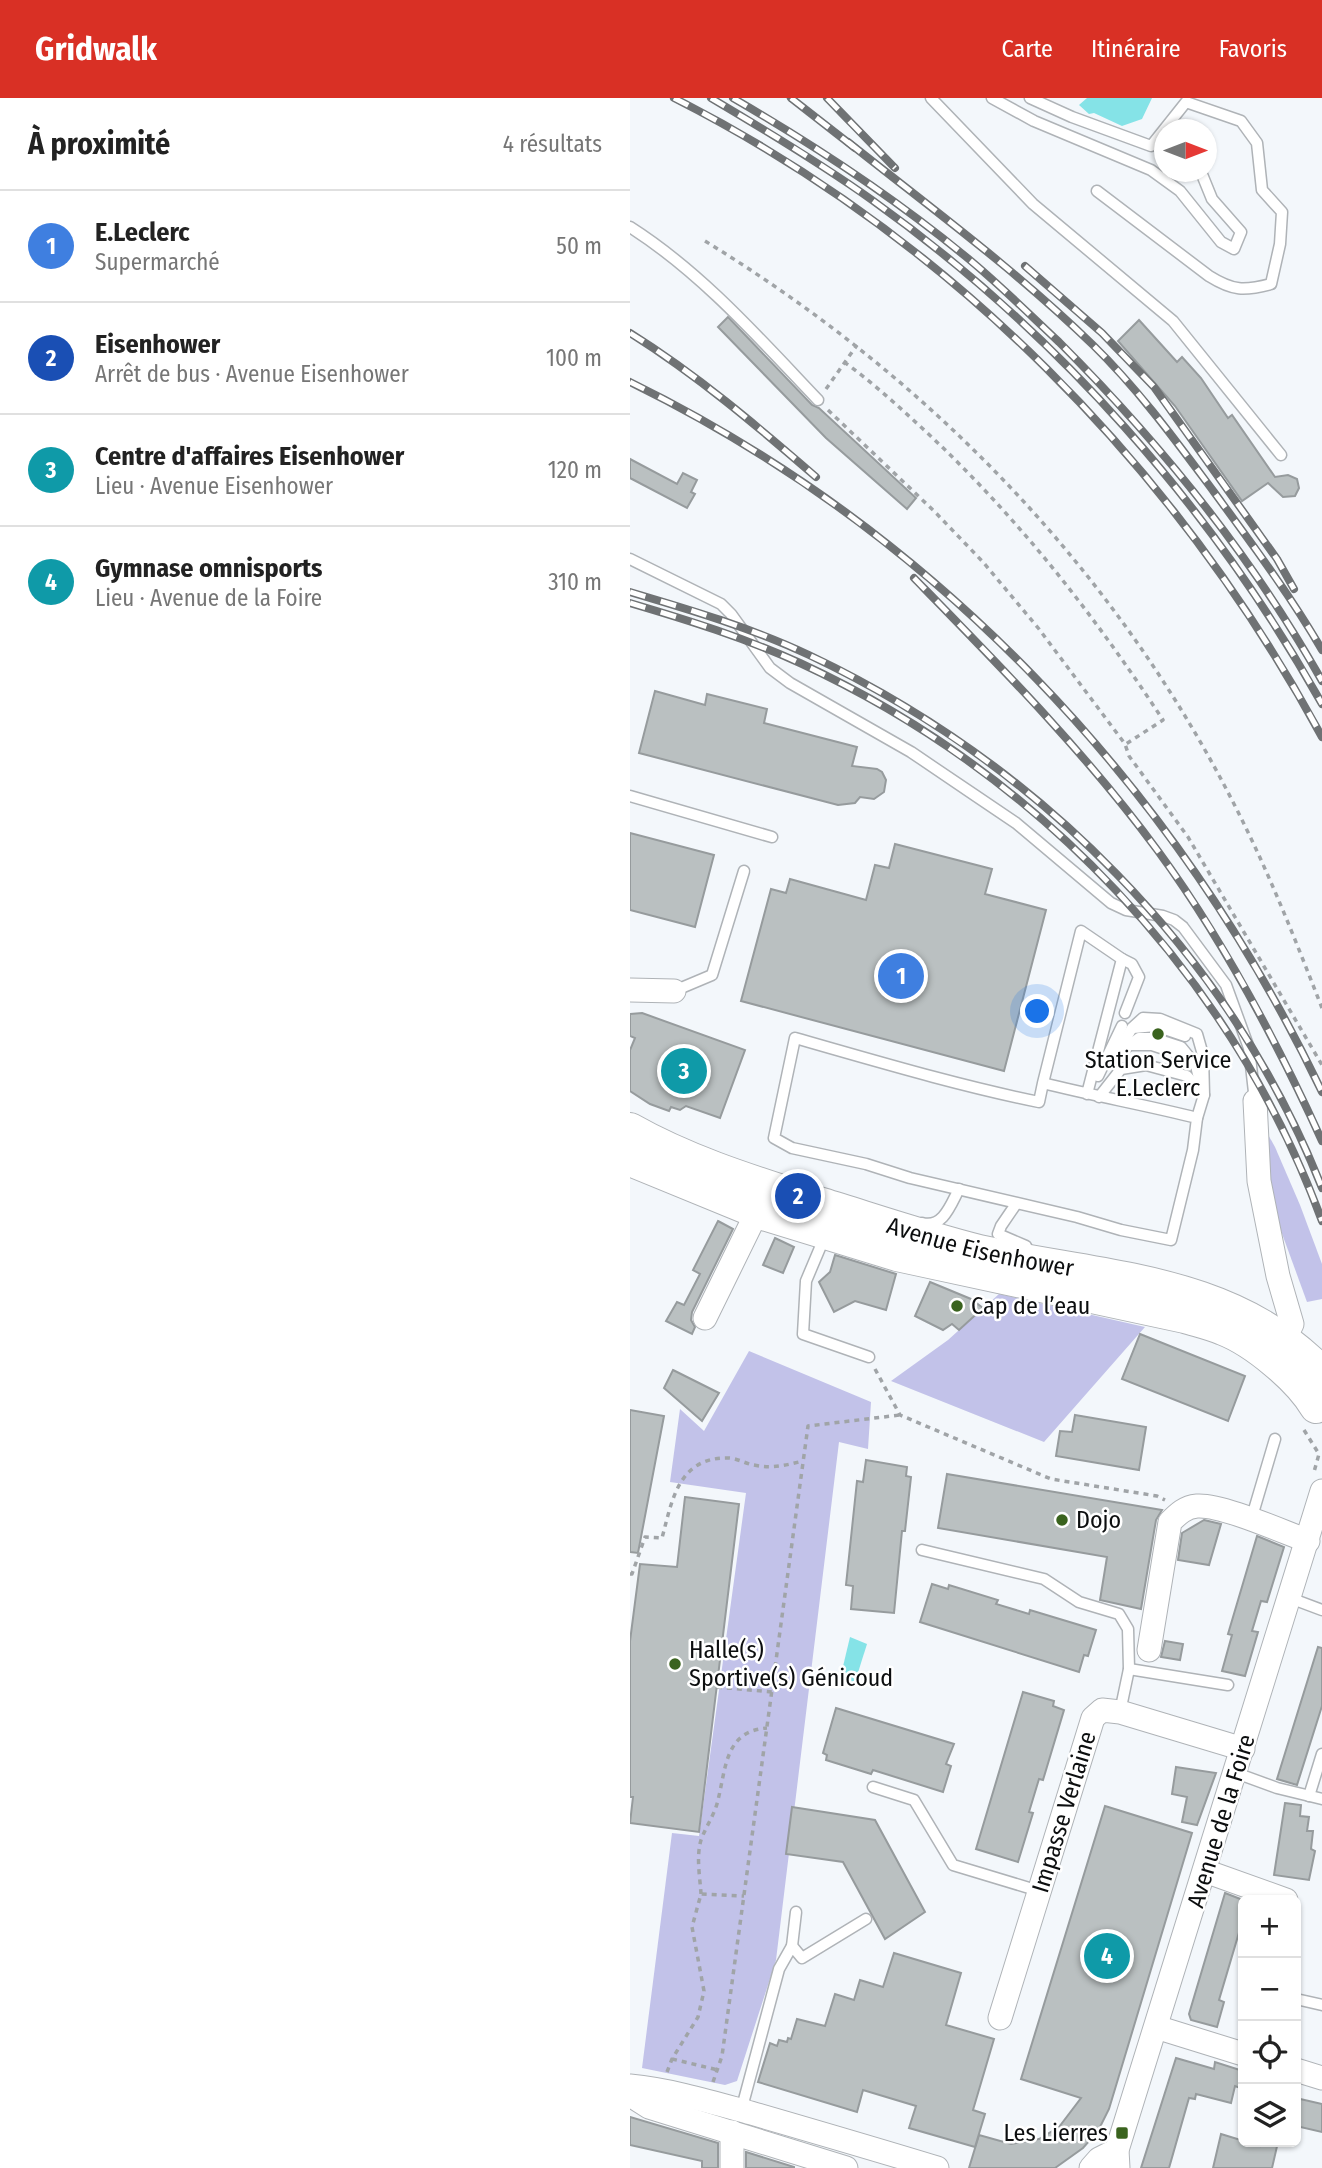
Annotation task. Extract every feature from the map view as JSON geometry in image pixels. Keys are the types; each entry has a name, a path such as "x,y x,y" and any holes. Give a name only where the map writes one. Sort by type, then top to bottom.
{"main road":[{"name":"Avenue Eisenhower","path":"630,1129 833,1221 897,1255 1185,1317 1225,1329 1287,1372 1307,1392 1320,1412"},
{"name":"Avenue Eisenhower","path":"630,1160 757,1212 988,1243 1191,1294 1248,1315 1310,1359 1322,1373"}],"street":[{"path":"630,990 674,991"},
{"path":"1255,1101 1259,1181 1278,1276 1292,1324 1284,1340"},
{"path":"705,1318 757,1212"},
{"name":"Avenue de la Foire","path":"1091,2168 1099,2159 1117,2159 1322,1491"},
{"path":"1149,1650 1170,1522 1181,1510 1196,1506 1213,1506 1308,1541"},
{"name":"Impasse Verlaine","path":"1000,2018 1093,1718 1102,1710 1120,1712 1243,1749"},
{"path":"1205,1871 1272,1895"},
{"path":"1156,2027 1238,2052"},
{"path":"1301,2072 1322,2078"},
{"path":"630,2086 652,2088 846,2168"},
{"path":"630,2095 649,2107 736,2121 937,2168"},
{"path":"732,2168 736,2121"}],"lane":[{"path":"931,98 1033,204 1173,321 1281,455"},
{"path":"992,98 1034,121 1154,172"},
{"path":"1030,98 1072,117 1151,146 1186,102 1241,121 1257,143 1262,190 1282,212 1280,244 1271,284 1251,289 1228,288 1097,191"},
{"path":"1168,182 1180,191 1221,242 1234,249 1241,232 1212,200 1205,182"},
{"path":"630,228 680,262 721,300 818,400"},
{"path":"630,559 721,604 769,668 789,683 911,752 1016,823 1111,903 1126,910 1163,916 1183,927 1227,985 1248,1048 1255,1101"},
{"path":"630,796 772,837"},
{"path":"674,991 712,975 744,872"},
{"path":"1125,1013 1139,977 1132,964 1081,931 1039,1102 981,1090 795,1038 774,1138 792,1147 866,1164 909,1178 1171,1240 1204,1095 1203,1055 1189,1038 1156,1026 1127,1027"},
{"path":"1087,1094 1122,959"},
{"path":"1127,1027 1116,1055 1129,1045 1152,1045 1182,1055 1196,1066 1204,1095"},
{"path":"1098,1076 1127,1027"},
{"path":"1099,1097 1129,1062 1144,1059 1169,1065 1187,1076 1204,1095"},
{"path":"1043,1083 1197,1118"},
{"path":"869,1357 803,1334 806,1280 833,1221 857,1206 930,1225 942,1220 959,1189"},
{"path":"897,1255 925,1253 959,1258 988,1243 1016,1204"},
{"path":"988,1243 1044,1251 1129,1277"},
{"path":"1251,1520 1275,1438"},
{"path":"922,1550 1044,1579 1079,1602 1119,1614 1128,1629 1129,1669 1120,1712"},
{"path":"1290,1598 1322,1610"},
{"path":"1129,1669 1227,1685"},
{"path":"1309,1796 1322,1754"},
{"path":"1236,1773 1277,1788 1322,1799"},
{"path":"873,1787 914,1800 953,1865 1039,1891"},
{"path":"736,2121 779,1969 792,1946 796,1912"},
{"path":"792,1946 802,1958 866,1919"},
{"path":"1301,1999 1322,2005"}],"path":[{"path":"705,241 778,288 857,345 913,393 1015,490 1101,593 1171,693 1234,803 1262,862 1322,1008"},
{"path":"857,345 818,400 934,511 983,562 1039,629 1125,744 1129,756 1188,837 1322,1065"},
{"path":"844,362 894,402 979,484 1040,551 1118,651 1163,720 1125,744"},
{"path":"869,1357 900,1415"},
{"path":"711,2087 722,2056 808,1426 900,1415 1051,1479 1157,1496 1181,1510"},
{"path":"630,1574 645,1537 662,1538 675,1490 687,1472 706,1460 730,1457 754,1465 777,1467 803,1461"},
{"path":"717,1687 772,1692"},
{"path":"665,2076 672,2059 698,2017 704,1992 692,1927 701,1894 701,1841 718,1803 724,1769 732,1747 745,1732 767,1728"},
{"path":"701,1894 744,1896"},
{"path":"672,2059 718,2070"}],"shaded area":[{"path":"1087,98 1152,98 1142,119 1122,126 1094,113 1089,114 1079,105"},
{"path":"1261,1122 1300,1205 1322,1264 1322,1299 1307,1302 1273,1209"},
{"path":"999,1294 1145,1327 1044,1442 891,1381 948,1340"},
{"path":"749,1351 871,1402 868,1449 839,1442 776,1960 737,2081 725,2085 642,2068 672,1833 699,1836 746,1493 670,1482 680,1409 704,1431"},
{"path":"850,1637 867,1644 855,1682 840,1679"}],"building":[{"path":"728,317 812,405 819,408 916,498 907,509 826,438 718,327"},
{"path":"1139,320 1177,362 1182,357 1201,378 1228,418 1232,415 1275,477 1288,475 1297,479 1299,488 1295,496 1283,497 1268,483 1242,501 1175,406 1118,341"},
{"path":"630,459 677,484 683,473 697,480 691,492 695,494 687,508 630,478"},
{"path":"655,691 705,705 707,694 767,709 764,723 857,747 852,766 882,772 886,780 884,792 874,799 860,797 855,803 838,805 639,753"},
{"path":"630,833 714,855 695,927 630,910"},
{"path":"895,844 992,869 985,894 1046,910 1004,1071 741,1001 771,889 786,893 790,879 866,900 875,865 889,868"},
{"path":"642,1013 745,1050 720,1118 686,1106 680,1110 671,1107 669,1111 650,1104 630,1091 630,1050 635,1038 630,1036 630,1014"},
{"path":"718,1221 733,1229 692,1312 691,1320 695,1327 692,1334 666,1321 677,1302 684,1305 700,1274 693,1270"},
{"path":"775,1238 794,1247 783,1273 763,1265"},
{"path":"835,1255 896,1274 886,1310 855,1301 834,1312 819,1282 830,1272"},
{"path":"930,1282 971,1299 983,1308 959,1330 952,1324 943,1330 915,1316"},
{"path":"1140,1334 1245,1376 1228,1421 1122,1379"},
{"path":"673,1370 719,1393 702,1421 664,1388"},
{"path":"630,1410 664,1416 638,1553 630,1552"},
{"path":"1075,1415 1146,1427 1139,1470 1056,1456 1060,1431 1072,1432"},
{"path":"866,1460 907,1467 906,1476 911,1477 905,1531 902,1531 894,1613 851,1609 853,1586 846,1585 857,1481 863,1482"},
{"name":"Dojo","path":"947,1474 1162,1510 1156,1520 1141,1609 1100,1600 1107,1557 938,1528"},
{"name":"Halle(s) Sportive(s) Génicoud","path":"685,1497 739,1504 699,1832 630,1823 633,1797 630,1797 630,1641 640,1564 677,1567"},
{"path":"1204,1520 1221,1524 1209,1565 1178,1560 1182,1533"},
{"path":"1257,1536 1284,1547 1267,1602 1261,1601 1252,1631 1258,1632 1245,1676 1222,1671 1232,1635 1228,1634"},
{"path":"932,1584 948,1589 949,1585 998,1600 996,1604 1029,1614 1030,1610 1096,1630 1088,1656 1084,1655 1079,1672 920,1622"},
{"path":"1165,1641 1183,1644 1180,1660 1161,1657"},
{"path":"1318,1647 1322,1648 1322,1706 1297,1785 1277,1779"},
{"path":"1023,1692 1054,1701 1053,1706 1064,1710 1043,1780 1039,1779 1029,1812 1033,1813 1018,1862 976,1849"},
{"path":"836,1708 954,1744 946,1764 951,1766 943,1792 873,1770 871,1774 826,1760 827,1755 823,1753"},
{"path":"1176,1767 1216,1773 1197,1825 1182,1822 1187,1797 1172,1794"},
{"path":"1285,1803 1301,1805 1300,1816 1309,1817 1307,1831 1313,1831 1311,1849 1315,1851 1309,1880 1274,1875"},
{"path":"1105,1806 1192,1833 1109,2109 1098,2131 1083,2148 1055,2168 969,2168 979,2135 1011,2144 1039,2139 1059,2127 1081,2098 1021,2079"},
{"path":"792,1807 875,1820 925,1912 885,1939 843,1862 786,1854"},
{"path":"1225,1893 1238,1898 1238,1936 1219,2000 1224,2002 1217,2027 1191,2020 1189,2014"},
{"path":"894,1953 961,1973 946,2025 994,2039 973,2110 985,2114 975,2147 909,2128 916,2106 863,2090 857,2112 758,2082 770,2043 777,2046 779,2040 787,2042 788,2038 791,2039 797,2019 825,2026 835,1994 854,2000 860,1980 883,1987"},
{"path":"1176,2058 1214,2069 1215,2062 1238,2069 1238,2087 1235,2086 1231,2103 1196,2094 1195,2099 1189,2098 1169,2168 1141,2168"},
{"path":"1301,2099 1322,2104 1322,2132 1301,2127"},
{"path":"630,2117 718,2143 718,2168 702,2168 702,2161 630,2145"},
{"path":"1221,2134 1238,2139 1238,2147 1277,2147 1272,2168 1213,2168"},
{"path":"746,2152 794,2167 794,2168 746,2168"}],"railway":[{"path":"674,98 775,155 871,219 962,290 1046,368 1125,453 1198,543 1263,637 1322,737"},
{"path":"711,98 872,200 940,251 1066,365 1125,427 1180,492 1231,560 1322,704"},
{"path":"733,98 881,192 977,266 1059,342 1133,420 1202,502 1266,590 1322,681"},
{"path":"791,98 855,148"},
{"path":"827,98 895,168"},
{"path":"848,142 1004,266 1110,362 1156,416 1214,492 1284,590 1322,650"},
{"path":"1025,266 1102,333 1154,387 1277,559 1294,589"},
{"path":"630,333 702,383 816,477"},
{"path":"630,382 742,443 847,513 945,592 1036,678 1120,772 1195,873 1263,980 1322,1092"},
{"path":"914,578 1072,744 1158,851 1205,920 1248,992 1322,1141"},
{"path":"630,592 743,628 809,655 893,699 972,751 1047,809 1116,874 1179,944 1235,1020 1283,1102 1322,1188"},
{"path":"630,603 716,630 779,654 887,708 969,762 1046,823 1116,891 1180,965 1236,1045 1283,1131 1322,1221"}],"place":[{"name":"E.Leclerc","path":"901,976"},
{"name":"Station Service E.Leclerc","path":"1158,1034"},
{"name":"Centre d'affaires Eisenhower","path":"684,1071"},
{"name":"Eisenhower","path":"798,1196"},
{"name":"Cap de l’eau","path":"957,1306"},
{"name":"Dojo","path":"1062,1520"},
{"name":"Halle(s) Sportive(s) Génicoud","path":"675,1664"},
{"name":"Gymnase omnisports","path":"1107,1956"},
{"name":"Les Lierres","path":"1122,2133"}]}
